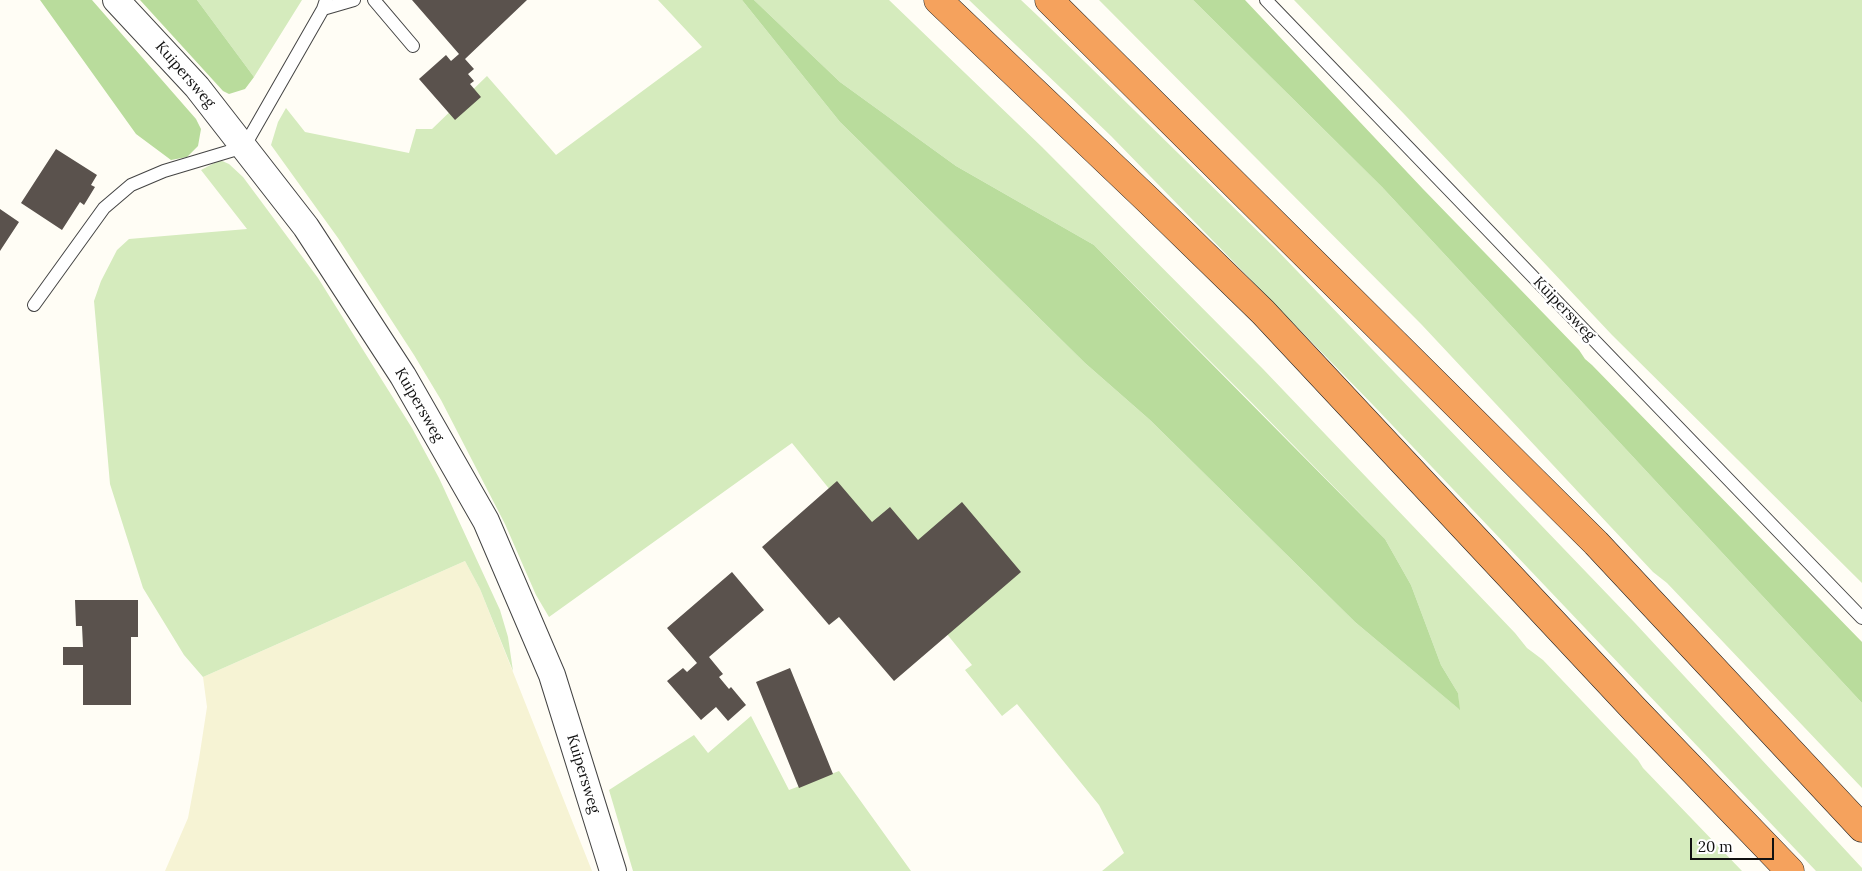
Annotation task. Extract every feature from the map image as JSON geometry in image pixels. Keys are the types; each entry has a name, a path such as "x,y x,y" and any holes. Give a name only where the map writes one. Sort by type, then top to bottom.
{"highway":[{"path":"938,0 1263,312 1635,710 1790,871"},
{"path":"1049,0 1596,543 1862,828"}],"street":[{"name":"Kuipersweg","path":"116,0 197,86 306,226 403,376 486,521 552,675 613,871"}],"lane":[{"path":"34,305 104,208 131,186 164,170 244,147 324,4 354,0"},
{"path":"374,0 413,46"},
{"name":"Kuipersweg","path":"1266,0 1862,618"}],"shaded area":[{"path":"465,561 480,589 592,871 165,871 188,818 207,707 203,677"}],"green space":[{"path":"40,0 92,0 196,119 201,129 198,146 187,157 171,160 136,134"},
{"path":"140,0 197,0 254,77 245,89 229,94 223,91"},
{"path":"197,0 302,0 254,77"},
{"path":"658,0 742,0 840,122 1085,363 1150,420 1355,622 1459,709 1458,693 1441,665 1411,585 1385,539 1253,404 1094,245 956,166 840,82 754,0 889,0 1042,147 1263,369 1515,633 1527,648 1543,660 1742,871 1102,871 1124,853 1099,805 1017,704 1002,716 965,670 972,665 792,443 549,617 536,595 505,524 441,400 338,238 271,145 278,122 286,108 305,132 409,153 416,129 432,129 487,76 556,155 702,47"},
{"path":"742,0 754,0 840,82 956,166 1094,245 1385,539 1411,585 1441,665 1458,693 1460,710 1355,622 1150,420 1085,363 840,122"},
{"path":"969,0 1021,0 1039,17 1275,248 1635,623 1862,868 1862,871 1816,871 1374,406 1111,136"},
{"path":"1099,0 1193,0 1382,187 1862,703 1862,788 1667,583 1653,572 1422,325"},
{"path":"1193,0 1245,0 1423,189 1579,350 1585,359 1862,642 1862,703 1382,187"},
{"path":"1294,0 1862,0 1862,583 1612,335"},
{"path":"220,160 229,164 243,177 318,278 412,428 439,478 500,610 508,637 513,671 480,589 465,561 203,677 184,655 143,588 110,484 94,301 101,281 117,250 129,239 247,229 201,170"},
{"path":"751,716 789,790 839,771 911,871 633,871 609,790 694,735 708,753"}],"building":[{"path":"412,0 527,0 465,59 474,69 468,74 474,81 470,84 481,97 455,120 419,79 446,55 451,61 459,54"},
{"path":"56,149 97,175 91,185 95,187 84,205 80,202 62,230 21,203"},
{"path":"0,209 19,222 0,251"},
{"path":"837,481 872,522 890,507 918,540 962,502 1021,572 894,681 839,617 829,625 762,547"},
{"path":"732,572 764,610 709,657 723,674 719,677 729,689 731,687 746,705 728,721 716,707 701,720 667,681 683,668 687,672 697,663 667,628"},
{"path":"75,600 138,600 138,637 131,637 131,705 83,705 83,665 63,665 63,647 83,647 82,626 76,626"},
{"path":"790,668 833,774 799,788 756,682"}]}
